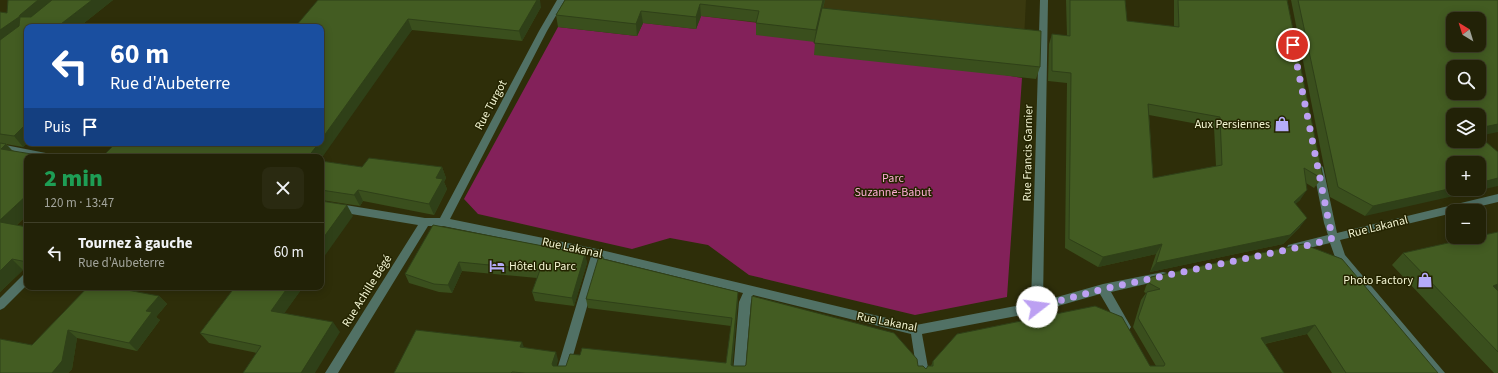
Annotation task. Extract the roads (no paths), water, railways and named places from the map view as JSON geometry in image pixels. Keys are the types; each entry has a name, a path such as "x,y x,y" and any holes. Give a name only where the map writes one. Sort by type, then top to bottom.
{"street":[{"name":"Rue Turgot","path":"443,222 543,31 561,0"},
{"name":"Rue Francis Garnier","path":"1037,307 1044,0"},
{"path":"0,147 36,154"},
{"path":"1317,161 1333,238 1340,257 1439,373"},
{"name":"Rue Lakanal","path":"1284,250 1498,198"},
{"name":"Rue Lakanal","path":"324,205 425,222 443,222 597,253 749,291 916,330 1037,307 1103,289 1171,274"},
{"name":"Rue Achille Bégé","path":"331,373 425,222"},
{"path":"562,373 597,253"},
{"path":"0,305 24,281"},
{"path":"1103,289 1129,334"},
{"path":"739,373 745,302 749,291"},
{"path":"916,330 923,373"}],"place":[{"name":"Aux Persiennes","path":"1282,124"},
{"name":"Hôtel du Parc","path":"497,266"},
{"name":"Photo Factory","path":"1425,280"}],"park label":[{"name":"Parc Suzanne-Babut","path":"893,185"}]}
